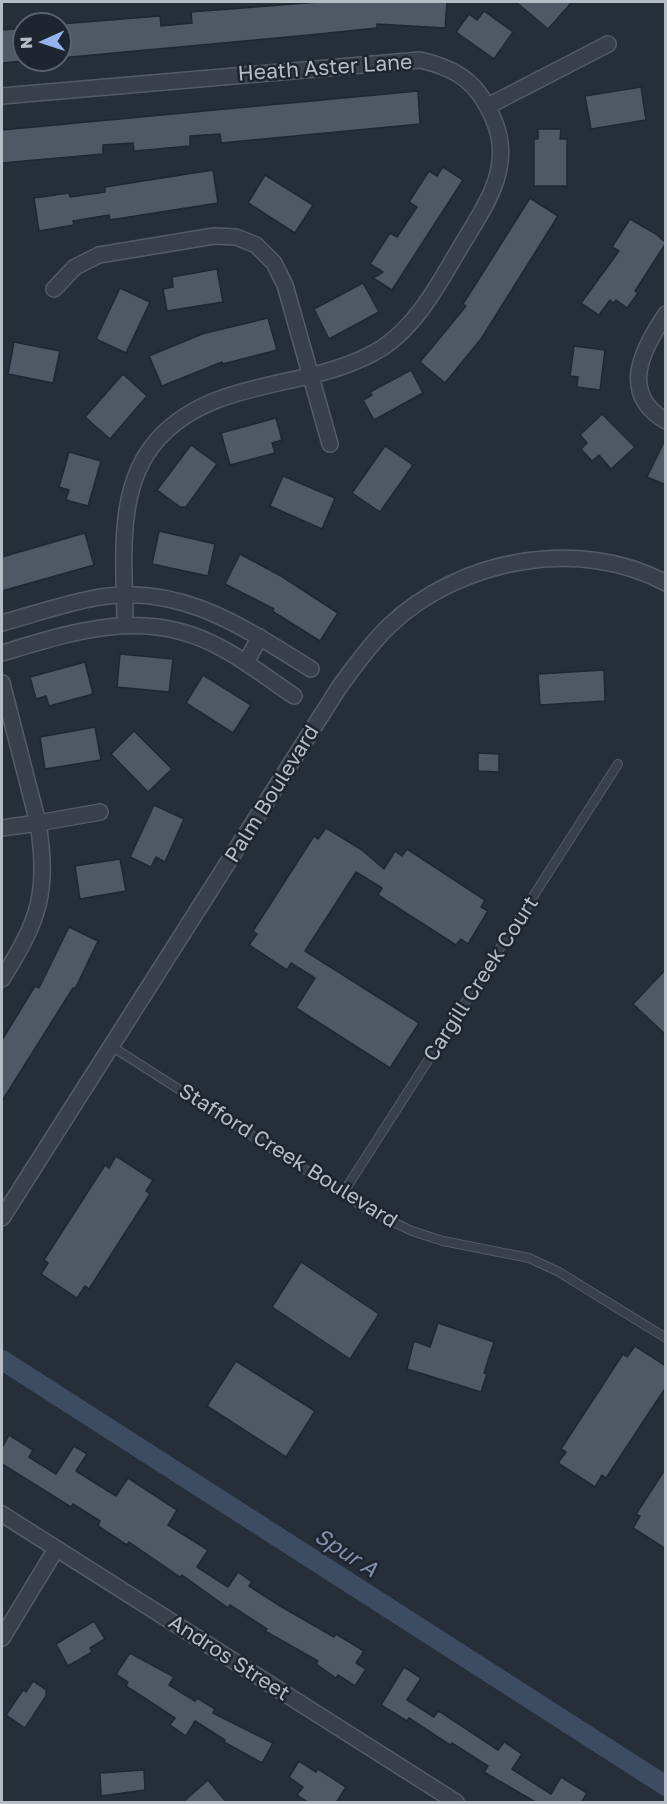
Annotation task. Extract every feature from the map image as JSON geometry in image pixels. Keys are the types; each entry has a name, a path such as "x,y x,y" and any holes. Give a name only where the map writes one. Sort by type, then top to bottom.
{"street":[{"path":"488,106 608,44"},
{"name":"Heath Aster Lane","path":"2,96 420,60 459,72 488,106 496,127 501,157 498,180 490,200 425,302 407,326 383,347 346,366 225,397 180,419 159,437 132,478 124,536 125,624"},
{"path":"54,289 75,267 99,255 189,238 214,236 236,237 256,244 274,263 289,296 330,444"},
{"path":"666,314 641,356 638,376 642,396 655,414 666,421"},
{"name":"Palm Boulevard","path":"2,1218 340,686 389,626 425,598 463,578 505,564 534,559 566,558 615,565 666,583"},
{"path":"2,623 92,598 125,594 174,598 222,615 311,669"},
{"path":"2,653 92,628 125,624 167,628 198,637 246,662 294,696"},
{"path":"246,662 260,637"},
{"path":"2,683 38,823 43,856 43,884 38,910 23,944 2,979"},
{"path":"2,828 100,812"},
{"name":"Andros Street","path":"2,1514 456,1803"},
{"path":"2,1638 56,1549"}],"lane":[{"name":"Cargill Creek Court","path":"343,1193 618,764"},
{"name":"Stafford Creek Boulevard","path":"111,1046 343,1193 412,1231 529,1258 559,1272 666,1338"}],"building":[{"path":"319,2 447,2 445,28 377,24 377,28 72,57 72,23 160,16 161,26 192,23 191,12"},
{"path":"516,2 572,2 548,29"},
{"path":"484,11 513,32 494,59 456,32 469,14 477,20"},
{"path":"12,29 12,62 2,63 2,30"},
{"path":"641,87 646,120 591,129 585,96"},
{"path":"418,91 420,124 221,143 220,134 190,136 190,146 134,151 133,143 103,145 103,154 2,163 2,130"},
{"path":"538,129 561,129 560,139 567,139 567,186 534,186 534,139 538,139"},
{"path":"443,167 463,180 392,290 373,278 383,272 370,264 390,233 397,237 417,207 409,202 429,171 437,176"},
{"path":"213,170 218,203 110,220 109,215 73,221 74,225 39,231 34,198 69,193 70,197 105,192 105,187"},
{"path":"265,175 313,205 295,233 248,203"},
{"path":"530,198 558,216 481,339 445,383 420,362 466,306 463,304"},
{"path":"630,219 656,234 666,243 635,291 638,293 627,308 616,300 613,303 610,300 599,315 581,303 619,251 612,247"},
{"path":"217,269 223,302 167,311 163,289 173,287 172,277"},
{"path":"363,283 379,312 329,339 314,309"},
{"path":"120,288 150,302 126,353 96,339"},
{"path":"268,318 277,350 223,364 222,362 162,386 149,356 202,334"},
{"path":"14,342 60,351 53,383 8,374"},
{"path":"574,346 605,350 600,390 577,387 578,377 570,376"},
{"path":"411,370 423,393 374,420 363,400 372,395 370,392"},
{"path":"123,374 147,396 110,439 85,417"},
{"path":"602,414 635,447 611,469 599,455 592,461 581,449 587,443 580,435"},
{"path":"276,418 282,440 272,443 275,453 230,465 221,433"},
{"path":"666,438 666,485 647,477"},
{"path":"191,445 217,464 186,507 180,507 157,490"},
{"path":"385,446 413,465 380,512 352,493"},
{"path":"69,452 101,461 88,506 66,500 69,490 59,487"},
{"path":"283,476 335,498 322,529 270,506"},
{"path":"159,531 215,544 208,576 152,564"},
{"path":"85,533 94,565 2,591 2,557"},
{"path":"240,554 281,576 338,613 320,641 272,611 274,609 225,584"},
{"path":"120,654 173,659 169,692 117,687"},
{"path":"85,662 93,694 49,706 46,696 36,699 30,677"},
{"path":"604,670 605,701 540,705 538,674"},
{"path":"203,675 251,705 233,733 186,703"},
{"path":"95,727 101,760 45,769 40,737"},
{"path":"134,731 172,769 148,792 111,754"},
{"path":"478,753 499,754 499,772 478,771"},
{"path":"154,805 184,819 165,862 156,857 151,867 130,857"},
{"path":"326,828 362,850 384,869 395,851 402,856 407,849 485,900 481,907 488,911 468,944 461,939 456,945 378,895 382,888 356,872 305,951 419,1023 390,1068 296,1008 315,978 291,963 287,970 249,945 257,934 253,931 314,836 318,839"},
{"path":"120,859 126,891 80,899 75,866"},
{"path":"69,927 98,941 75,989 73,988 2,1101 2,1040 35,986 39,988"},
{"path":"666,969 666,1035 633,1004"},
{"path":"116,1156 153,1180 146,1191 150,1194 89,1289 85,1286 77,1298 41,1274 48,1263 44,1260 105,1165 109,1168"},
{"path":"301,1262 379,1314 350,1359 272,1307"},
{"path":"438,1323 494,1342 484,1373 487,1374 481,1392 407,1369 414,1341 430,1347"},
{"path":"635,1346 666,1366 666,1387 606,1478 602,1475 595,1487 558,1463 566,1452 561,1449 623,1354 627,1357"},
{"path":"236,1361 315,1411 286,1457 207,1406"},
{"path":"9,1435 33,1450 29,1457 56,1474 74,1446 87,1454 76,1471 116,1496 128,1478 177,1510 168,1525 208,1550 197,1567 228,1587 238,1572 252,1582 249,1586 280,1606 334,1637 336,1634 364,1651 356,1663 366,1669 355,1686 338,1675 336,1678 316,1664 318,1661 265,1631 267,1629 230,1605 228,1608 182,1575 180,1577 129,1542 127,1545 98,1526 100,1521 73,1504 71,1507 2,1464 2,1448"},
{"path":"666,1468 666,1549 633,1528 640,1516 636,1514"},
{"path":"94,1621 105,1639 90,1648 92,1652 68,1666 56,1644"},
{"path":"130,1653 174,1677 169,1685 195,1701 197,1698 215,1709 213,1713 273,1743 262,1763 224,1742 225,1740 195,1721 186,1736 170,1725 175,1718 126,1686 128,1682 116,1674"},
{"path":"404,1667 421,1678 407,1700 434,1717 438,1711 442,1713 498,1750 504,1742 522,1754 512,1769 551,1794 561,1777 587,1793 581,1803 537,1803 484,1772 488,1766 452,1743 450,1745 409,1718 407,1721 381,1705"},
{"path":"33,1681 46,1690 46,1696 25,1728 6,1715 23,1690 26,1692"},
{"path":"299,1761 316,1772 318,1769 346,1787 336,1803 309,1803 297,1795 303,1787 289,1777"},
{"path":"144,1770 145,1790 101,1796 100,1773"},
{"path":"208,1780 227,1803 182,1803"}],"waterway":[{"name":"Spur A","path":"2,1360 666,1786"}]}
